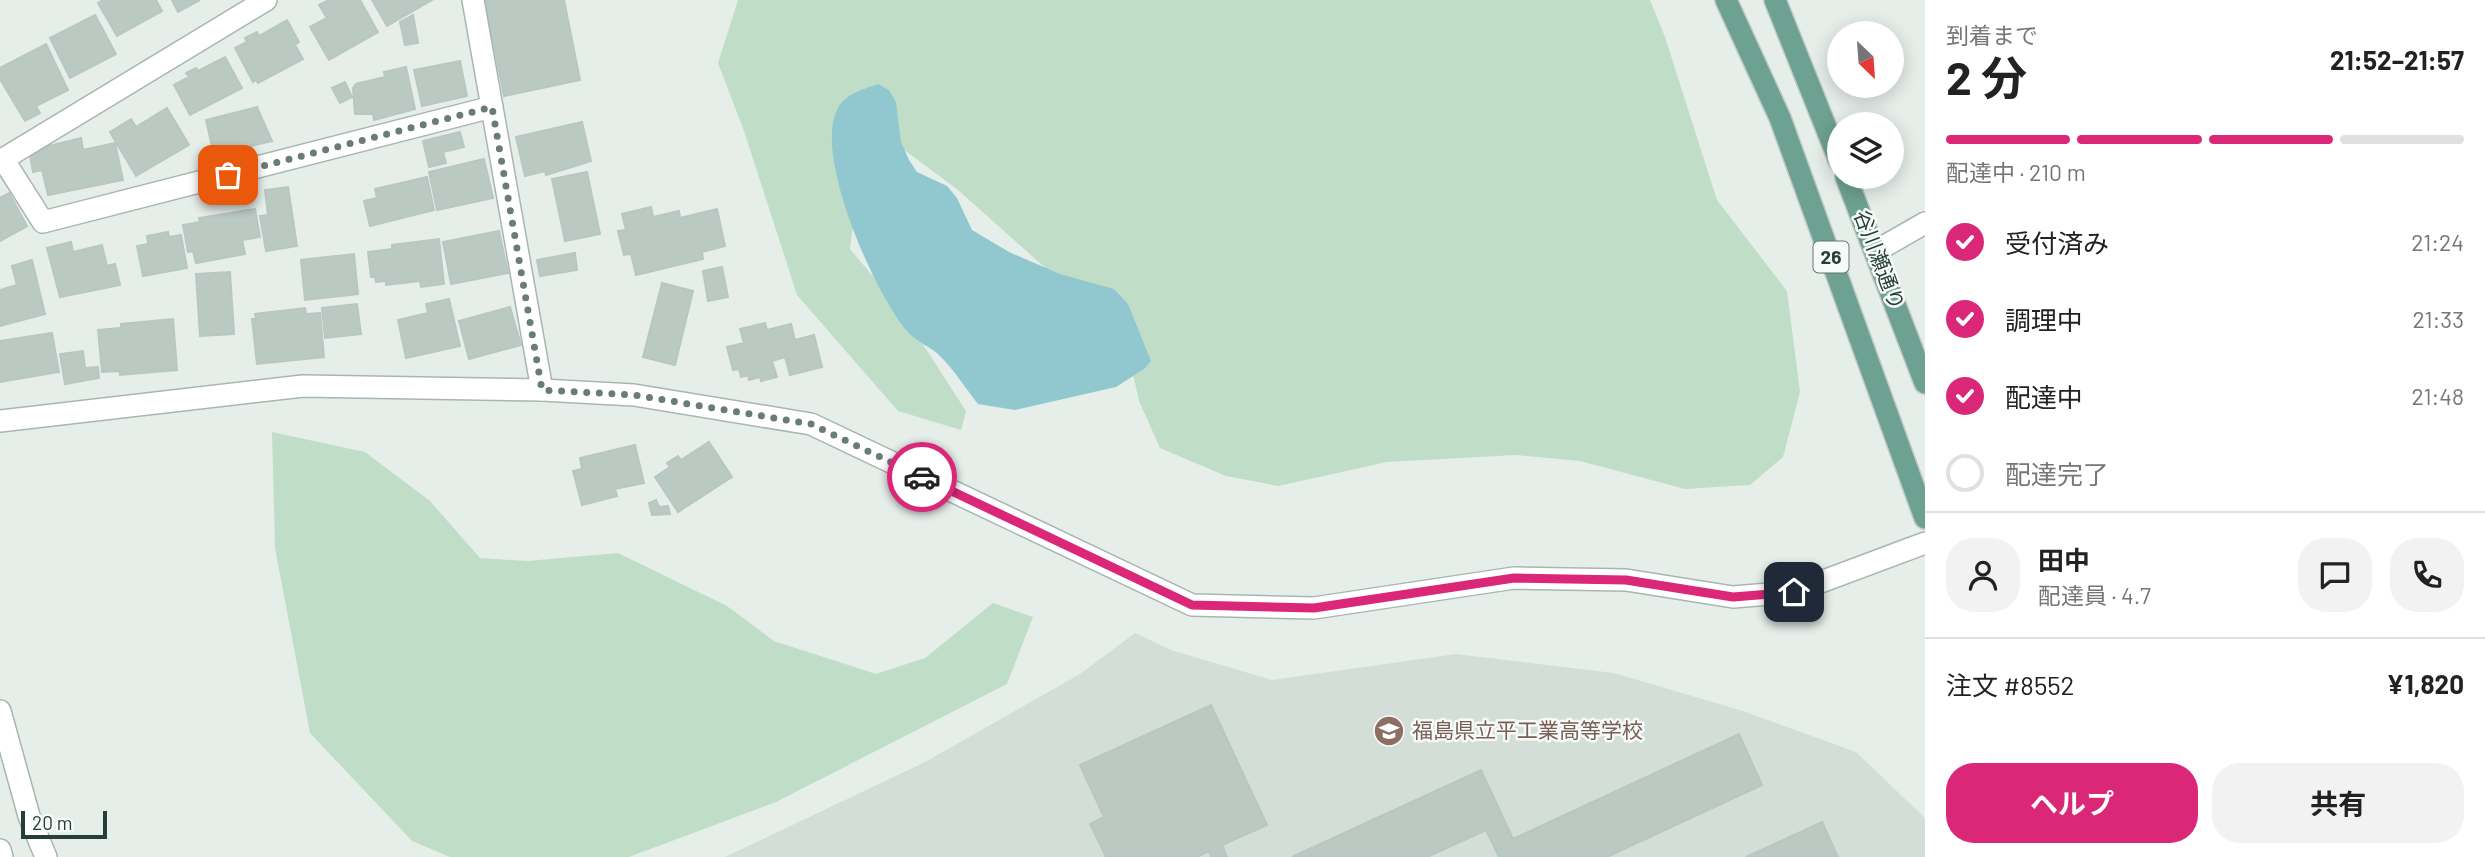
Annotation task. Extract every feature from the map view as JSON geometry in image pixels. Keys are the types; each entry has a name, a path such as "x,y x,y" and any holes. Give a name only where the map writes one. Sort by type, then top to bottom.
{"main road":[{"name":"26","path":"1726,0 1780,118 1925,518"},
{"path":"1775,0 1827,130"},
{"name":"谷川瀬通り","path":"1851,189 1925,383"}],"street":[{"path":"266,0 1,160 43,222 492,107"},
{"path":"472,0 542,390"},
{"path":"1876,251 1925,223"},
{"path":"0,421 303,386 542,390 634,395 811,424 1192,605 1314,608 1514,578 1626,580 1733,597 1794,592 1925,543"},
{"path":"0,711 26,804 46,857"},
{"path":"0,850 2,857"}],"shaded area":[{"name":"福島県立平工業高等学校","path":"1135,633 1171,650 1272,680 1456,654 1614,673 1743,711 1856,752 1925,818 1925,857 725,857 925,762 1080,674"}],"green space":[{"path":"738,0 1650,0 1665,37 1717,200 1787,291 1800,392 1783,457 1750,485 1685,489 1580,461 1516,455 1387,462 1278,486 1226,476 1160,448 1139,401 1125,339 958,190 903,149 860,170 850,249 898,306 966,411 961,430 898,411 797,295 744,131 718,63"},
{"path":"272,432 365,452 430,501 480,558 527,561 618,553 727,606 774,641 876,674 925,658 993,603 1033,617 1007,684 776,802 629,857 450,857 412,841 310,733 275,548"}],"water":[{"path":"878,84 889,90 896,102 901,142 909,160 917,172 947,186 957,198 972,230 1009,252 1060,274 1114,289 1128,304 1151,361 1144,369 1116,387 1015,410 978,404 941,357 907,331 879,287 864,256 840,189 833,157 832,129 841,103 861,90"}],"building":[{"path":"103,0 156,0 162,11 117,36 98,3"},
{"path":"172,0 200,0 178,12"},
{"path":"329,0 360,0 378,32 329,60 310,27 327,18 319,5"},
{"path":"372,0 432,0 387,26"},
{"path":"485,0 564,0 580,80 504,96"},
{"path":"95,15 116,54 70,78 50,38"},
{"path":"413,15 418,43 405,45 400,22"},
{"path":"287,20 299,42 295,45 303,59 258,83 256,80 253,82 235,48 247,42 245,38 257,32 259,36"},
{"path":"46,44 68,90 36,106 40,113 25,121 0,79 0,68"},
{"path":"225,57 242,88 190,115 174,85 189,77 186,73 196,68 198,71"},
{"path":"460,61 467,96 422,106 414,70"},
{"path":"406,67 415,109 374,120 373,114 355,114 353,88 356,84 385,77 384,72"},
{"path":"345,82 352,97 340,103 332,88"},
{"path":"257,107 272,141 214,155 206,120"},
{"path":"167,108 189,145 136,176 110,132 131,119 136,127"},
{"path":"582,122 591,161 546,175 545,171 525,176 516,137"},
{"path":"460,132 464,147 443,152 446,163 429,167 423,141"},
{"path":"81,138 83,150 115,143 123,180 48,195 42,170 33,172 30,155 38,152 37,149"},
{"path":"484,159 493,198 437,210 429,172"},
{"path":"587,172 600,234 565,241 552,179"},
{"path":"427,177 434,210 370,226 364,201 377,198 375,189"},
{"path":"288,187 297,246 266,251 260,216 268,215 265,190"},
{"path":"9,193 27,226 0,241 0,198"},
{"path":"651,207 653,217 679,211 680,218 717,209 725,246 702,252 703,259 636,275 631,254 624,255 618,231 626,230 622,214"},
{"path":"255,209 260,237 242,240 245,254 196,263 193,251 188,252 183,225 200,222 199,218"},
{"path":"499,231 508,273 451,284 443,242"},
{"path":"168,232 169,237 181,235 187,268 143,276 137,246 148,244 147,236"},
{"path":"439,239 444,284 421,287 420,281 386,285 386,281 376,282 375,277 371,277 368,252 392,249 392,245"},
{"path":"71,242 73,252 102,245 107,266 115,264 120,285 60,297 47,248"},
{"path":"575,253 577,270 540,276 537,260"},
{"path":"354,254 358,294 305,300 301,260"},
{"path":"32,260 45,314 0,326 0,290 17,285 12,266"},
{"path":"722,267 728,297 708,301 703,271"},
{"path":"230,272 234,334 200,336 196,274"},
{"path":"662,283 693,291 675,365 643,357"},
{"path":"449,299 460,346 406,358 398,320 428,313 426,304"},
{"path":"357,304 361,334 325,338 322,308"},
{"path":"510,307 521,345 469,359 459,321"},
{"path":"305,308 306,314 320,313 324,357 257,364 252,319 256,319 255,314"},
{"path":"173,319 177,370 120,375 120,371 102,372 98,330 121,328 121,324"},
{"path":"765,323 767,330 791,324 795,340 814,335 822,367 790,375 785,357 772,361 777,377 761,381 760,377 749,380 748,375 741,377 739,369 733,370 727,347 744,343 740,329"},
{"path":"52,333 59,372 0,382 0,341"},
{"path":"83,351 85,368 98,367 99,378 65,384 60,354"},
{"path":"709,442 732,477 678,512 655,477 670,467 667,463 678,456 681,460"},
{"path":"635,445 644,483 615,489 617,496 582,505 573,471 582,469 580,458"},
{"path":"656,500 659,507 668,506 670,514 652,515 649,503"},
{"path":"1211,705 1267,825 1222,845 1227,857 1211,857 1209,851 1197,857 1106,857 1090,824 1104,817 1080,765"},
{"path":"1739,734 1762,785 1607,857 1499,857 1486,830 1427,857 1292,857 1481,770 1513,839"},
{"path":"1822,822 1838,857 1746,857"}],"way so far":[{"path":"228,175 492,107 542,390 634,395 811,424 922,477"}],"place":[{"name":"福島県立平工業高等学校","path":"1389,731"}],"route":[{"path":"922,477 1192,605 1314,608 1514,578 1626,580 1733,597 1794,592"}]}
